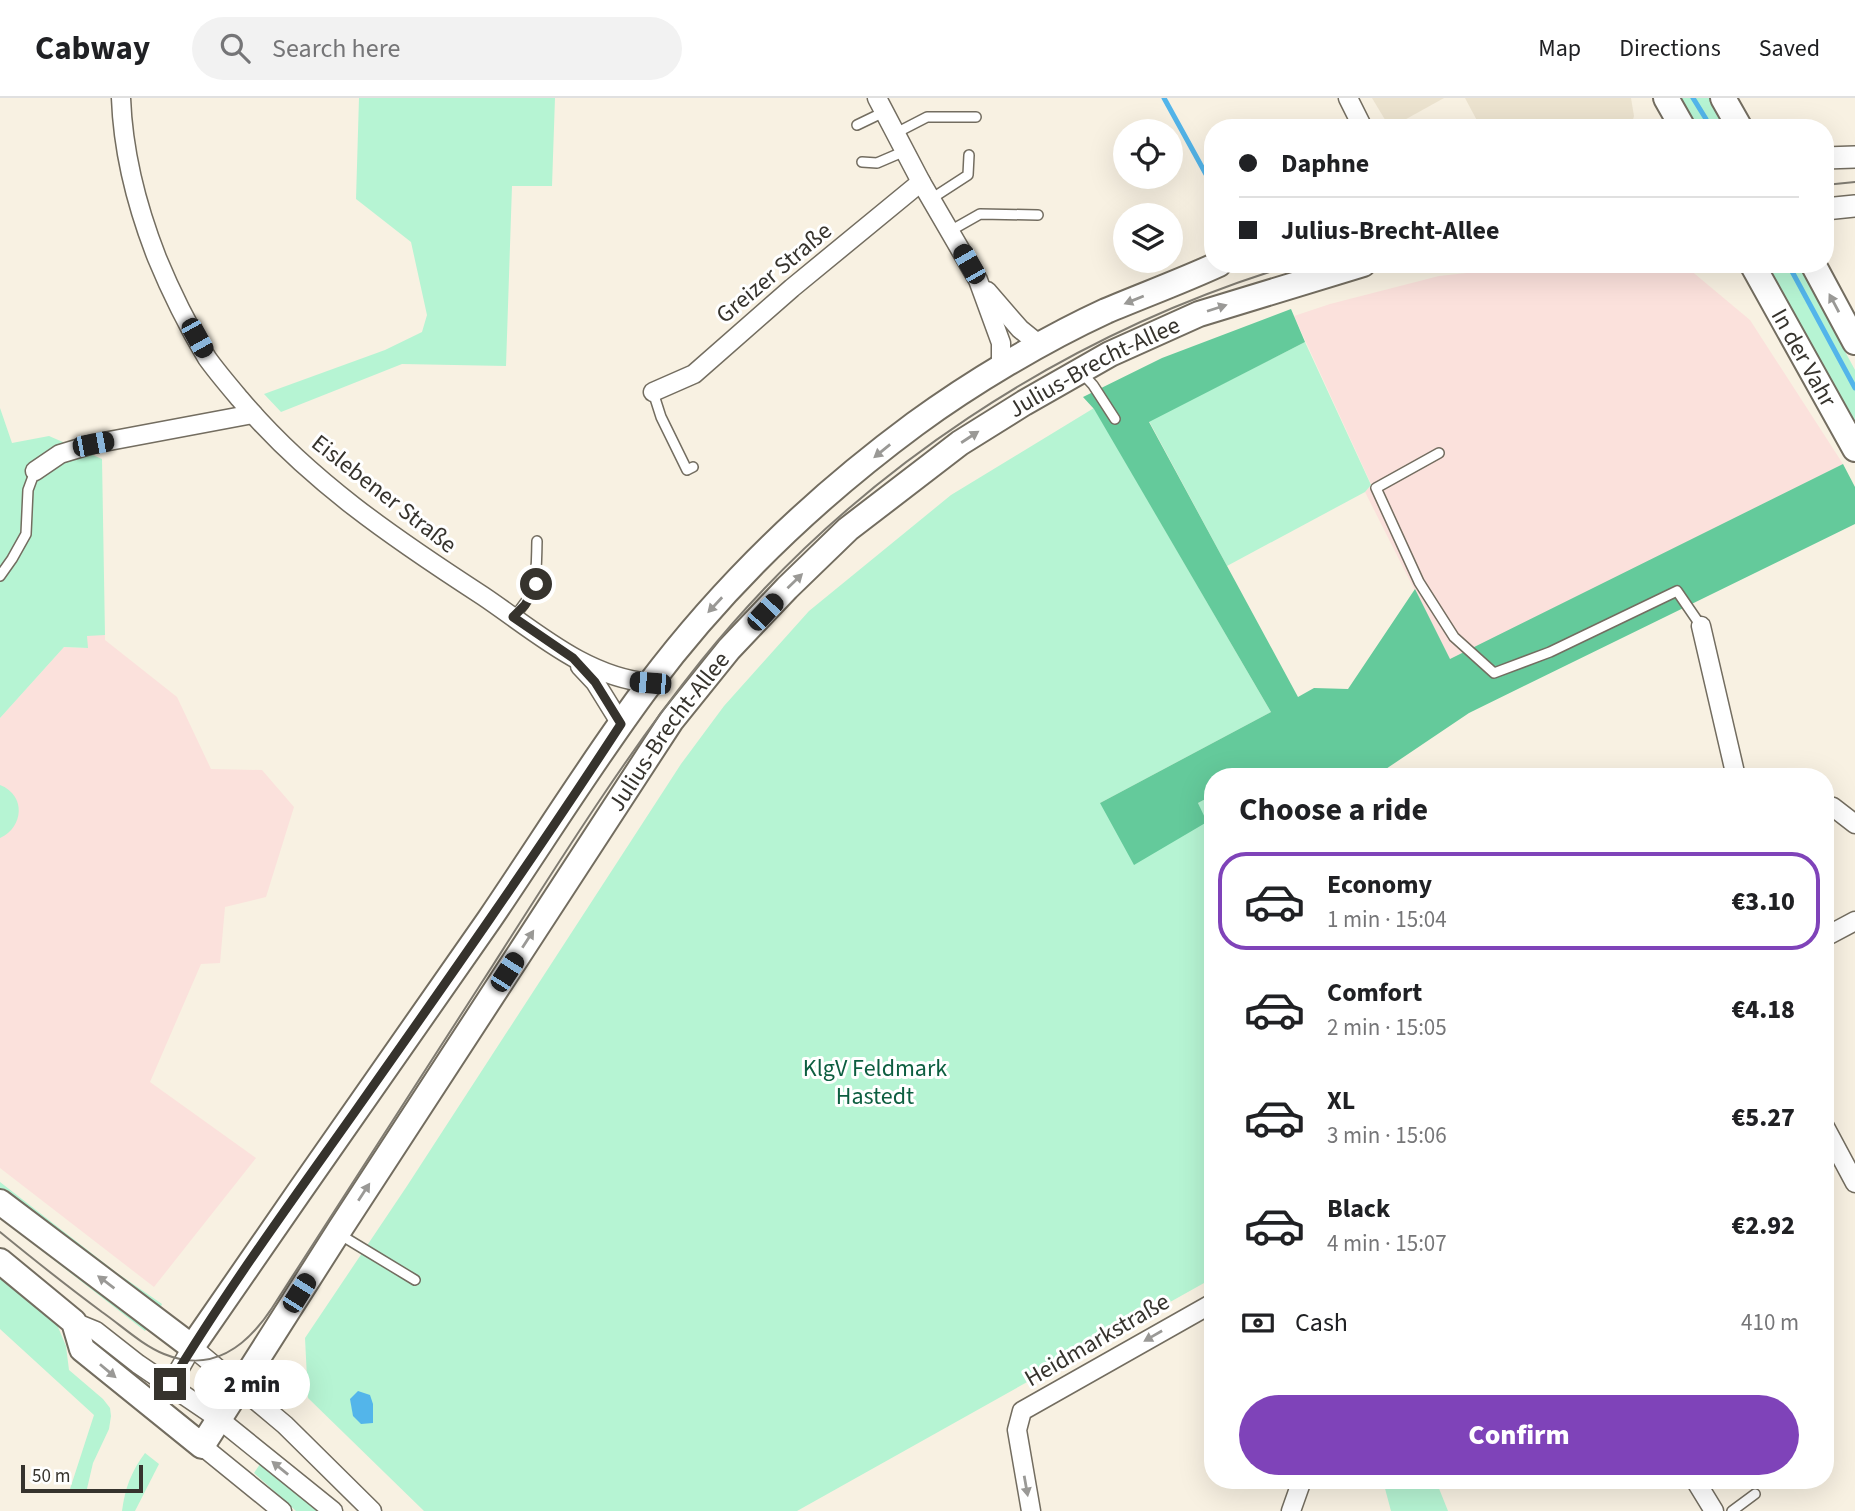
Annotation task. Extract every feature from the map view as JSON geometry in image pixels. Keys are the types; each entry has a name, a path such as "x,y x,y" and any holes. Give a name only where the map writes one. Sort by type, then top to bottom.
{"main road":[{"path":"1666,98 1678,119"},
{"path":"1723,98 1735,119"},
{"name":"Julius-Brecht-Allee","path":"192,1347 650,683 702,619 751,566 825,496 915,424 1001,368 1041,346 1104,313 1204,270"},
{"name":"Julius-Brecht-Allee","path":"202,1446 337,1233 671,721 729,649 782,593 848,529 960,443 1024,402 1110,354 1199,314 1333,273"},
{"name":"In der Vahr","path":"1757,273 1855,449"},
{"path":"1818,273 1855,342"},
{"path":"0,1202 192,1347"},
{"path":"0,1261 74,1322 82,1349 202,1446"}],"street":[{"name":"Eislebener Straße","path":"121,98 126,153 136,195 164,275 208,359 253,414 309,470 353,507 573,658 604,673 629,681 650,683"},
{"path":"1348,98 1358,119"},
{"path":"881,105 921,182 978,280 1001,343 1001,368"},
{"path":"1834,158 1855,157"},
{"name":"Greizer Straße","path":"653,392 694,374 792,288 921,182"},
{"path":"1834,208 1855,206"},
{"path":"978,280 1020,329 1041,346"},
{"path":"35,471 60,454 93,444 253,414"},
{"path":"1701,626 1734,768"},
{"name":"Eislebener Straße","path":"573,658 595,682 621,724"},
{"path":"1834,808 1855,824"},
{"path":"1834,932 1855,921"},
{"path":"1834,1144 1855,1183"},
{"name":"Heidmarkstraße","path":"1031,1511 1017,1430 1022,1411 1204,1308"},
{"path":"74,1322 96,1331 138,1364 219,1419 333,1511"},
{"path":"192,1347 285,1425 372,1511"},
{"name":"Julius-Brecht-Allee","path":"156,1410 192,1347"},
{"path":"202,1446 282,1511"},
{"path":"1291,1511 1299,1489"},
{"path":"1701,1489 1714,1511"}],"lane":[{"path":"856,125 881,105"},
{"path":"895,132 927,117 976,117"},
{"path":"862,162 877,163 905,150"},
{"path":"931,199 968,175 969,155"},
{"path":"950,231 980,214 1038,215"},
{"path":"1080,371 1093,385 1115,419"},
{"path":"653,392 661,417 687,470 693,467"},
{"path":"1439,453 1376,488 1419,582 1454,637 1494,673 1550,652 1677,591 1701,626"},
{"path":"0,576 26,534 28,491 35,471"},
{"path":"513,617 525,605 536,584 537,541"},
{"path":"337,1233 415,1280"},
{"path":"1732,1511 1755,1494"}],"shaded area":[{"path":"1372,98 1444,98 1406,119 1385,119"},
{"path":"1465,98 1631,98 1634,116 1633,119 1476,119"},
{"path":"1466,273 1694,273 1750,320 1843,464 1450,660 1365,492 1371,484 1294,316 1439,276"},
{"path":"87,635 105,635 105,640 177,697 211,769 262,770 294,807 266,897 225,907 220,963 201,964 150,1082 256,1158 154,1287 0,1168 0,718 64,647 87,648"}],"green space":[{"path":"359,98 555,98 552,186 512,186 506,366 402,364 281,412 264,394 385,350 422,332 427,315 411,242 356,199"},
{"path":"1679,98 1713,98 1726,119 1691,119"},
{"path":"1768,273 1803,273 1855,370 1855,431"},
{"path":"1291,309 1305,342 1149,422 1298,697 1314,688 1348,689 1415,589 1450,659 1843,464 1855,487 1855,524 1469,713 1387,768 1204,768 1204,800 1198,803 1204,816 1204,824 1134,865 1100,803 1271,712 1094,409 1083,397 1162,358"},
{"path":"1305,342 1371,485 1365,492 1227,566 1149,421"},
{"path":"0,408 12,443 49,436 102,459 105,635 87,636 88,648 64,647 0,718"},
{"name":"KlgV Feldmark Hastedt","path":"1094,408 1271,712 1100,803 1204,822 1204,1283 797,1511 424,1511 308,1398 305,1338 681,764 724,706 809,611 951,495"},
{"path":"0,785 14,796 19,811 14,826 0,838"},
{"name":"KlgV Feldmark Hastedt","path":"1204,800 1204,817 1198,803"},
{"path":"0,1182 117,1273 162,1304 160,1309 112,1277 0,1189"},
{"path":"0,1210 148,1327 145,1331 0,1218"},
{"path":"0,1270 53,1315 66,1346 69,1370 110,1408 109,1429 93,1463 86,1493 70,1489 94,1415 0,1329"},
{"path":"145,1453 159,1464 135,1511 122,1511 129,1481"},
{"path":"260,1464 318,1511 296,1511 254,1473"},
{"path":"1385,1489 1439,1489 1448,1511 1391,1511"}],"water":[{"path":"358,1391 370,1395 373,1423 361,1424 353,1416 350,1399"}],"waterway":[{"path":"1164,98 1204,171"},
{"path":"1693,98 1706,119"},
{"path":"1793,273 1855,388"}],"tram line":[{"path":"1834,184 1855,182"},
{"path":"0,1232 140,1340 164,1354 198,1361 227,1353 240,1345 272,1308 619,772 701,661 760,593 825,529 895,471 968,418 1046,370 1126,329 1210,293 1269,273"}],"route":[{"path":"170,1384 289,1204 382,1074 621,724 595,682 573,658 513,617 525,605 536,584"}]}
